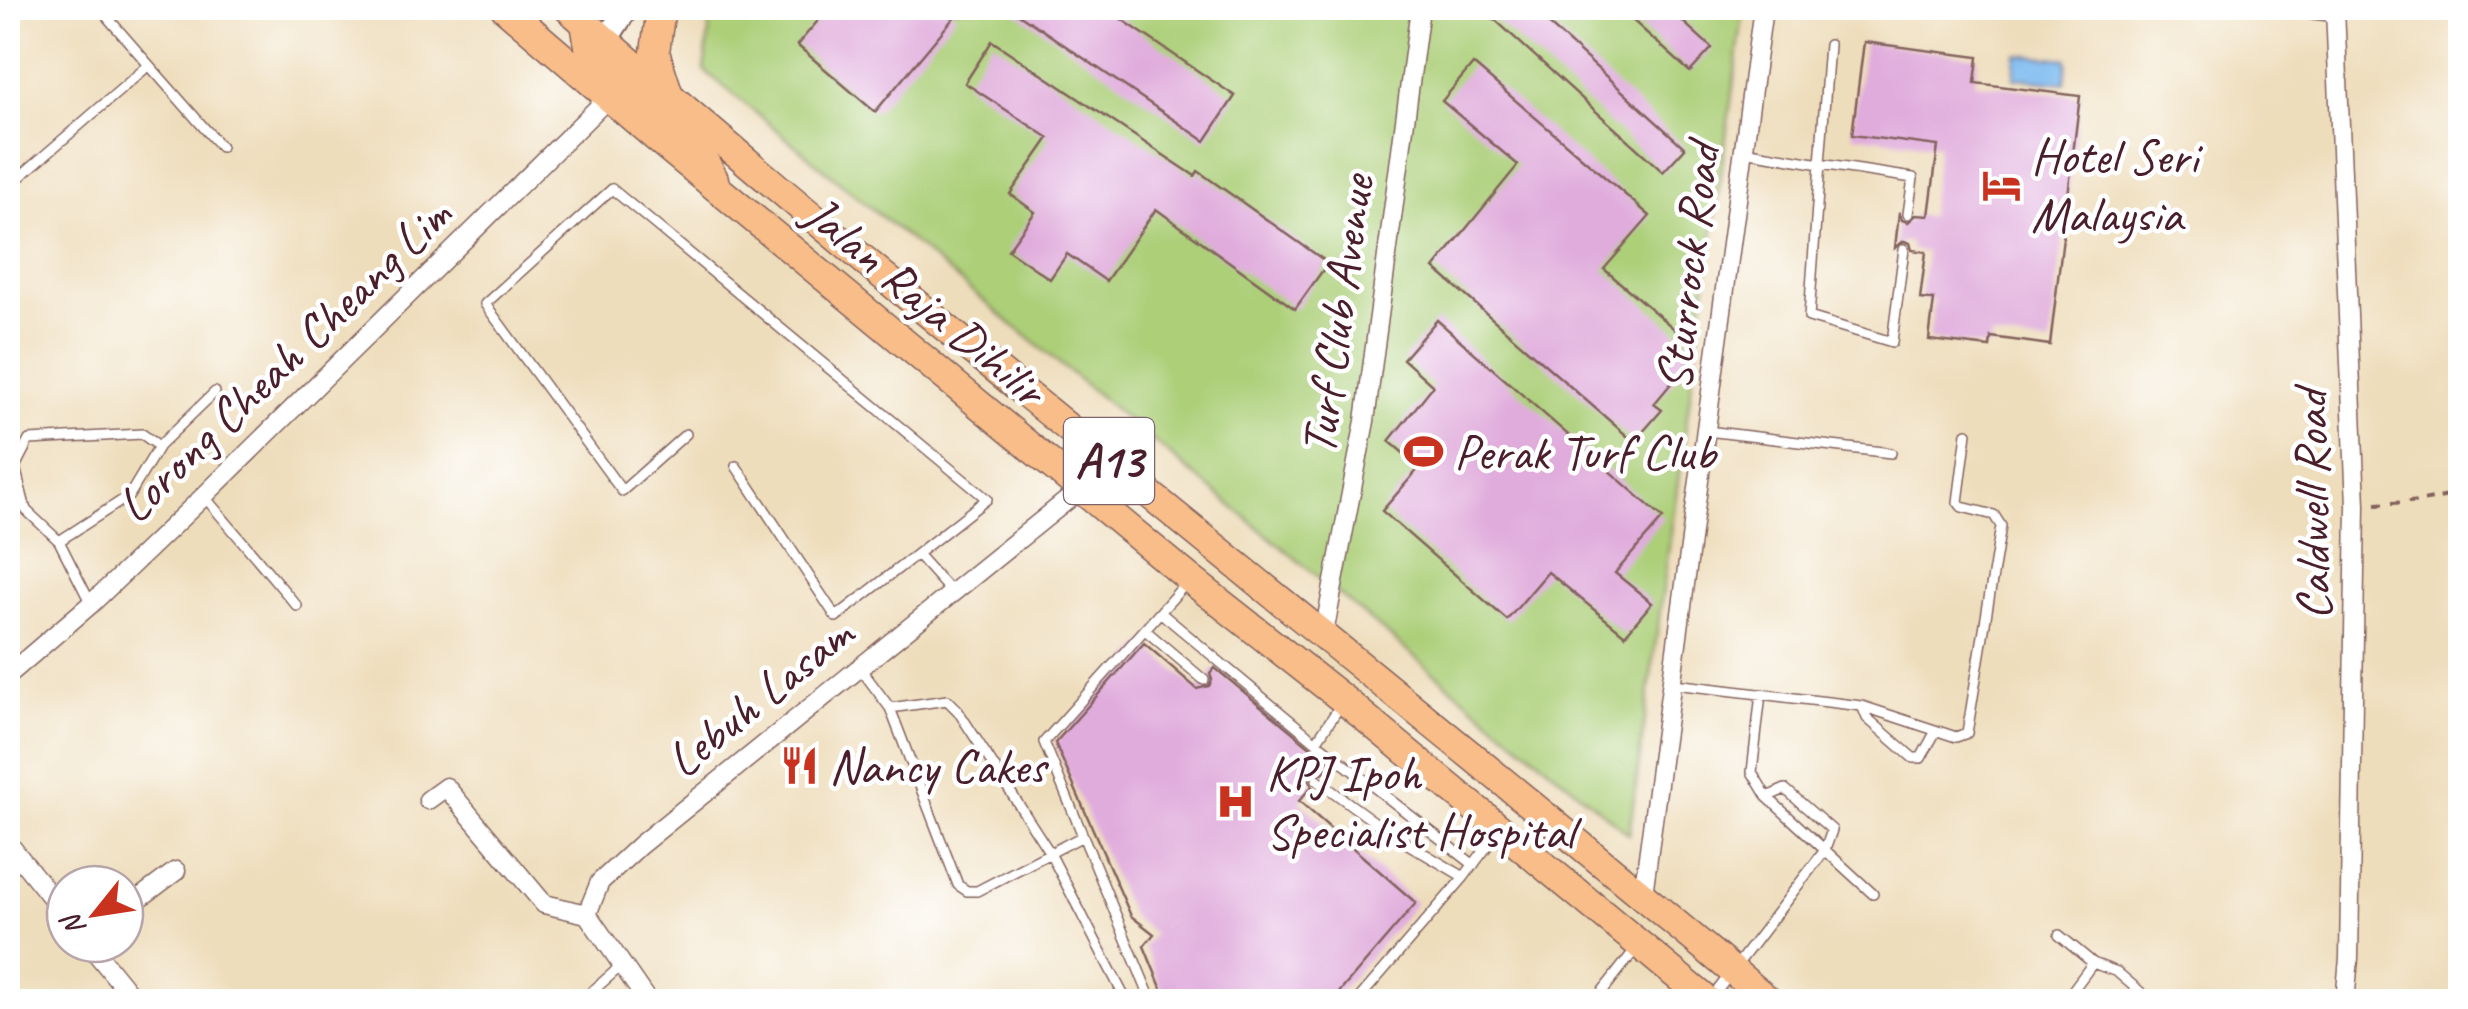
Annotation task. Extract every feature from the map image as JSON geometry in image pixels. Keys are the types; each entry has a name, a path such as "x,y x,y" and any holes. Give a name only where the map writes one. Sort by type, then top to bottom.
{"main road":[{"name":"Jalan Raja Dihilir","path":"505,8 721,192 1709,1002"},
{"path":"526,8 558,34 588,24 590,52 677,124 694,144 721,192"},
{"path":"660,8 655,52 668,92"},
{"name":"Jalan Raja Dihilir","path":"588,24 990,366 1324,633 1770,1002"},
{"path":"1384,683 1488,794 1500,830"}],"street":[{"path":"588,24 627,8"},
{"name":"Turf Club Avenue","path":"1324,633 1364,421 1420,8"},
{"name":"Sturrock Road","path":"1643,894 1763,8"},
{"path":"2301,8 2334,10"},
{"name":"Caldwell Road","path":"2334,10 2356,505 2345,1002"},
{"name":"Lorong Cheah Cheang Lim","path":"8,674 91,604 204,496 610,96"},
{"name":"Lebuh Lasam","path":"588,914 600,882 640,844 1081,489"},
{"path":"428,800 446,787 544,904 588,914 648,1002"},
{"path":"8,843 45,889"},
{"path":"145,894 176,871"},
{"path":"106,964 136,1002"}],"lane":[{"path":"104,8 108,18 222,147"},
{"path":"1829,44 1809,317 1892,342 1904,249"},
{"path":"8,188 148,65"},
{"path":"1744,151 1913,178 1908,214"},
{"path":"686,434 622,490 485,304 612,189 987,499 836,617 736,466"},
{"path":"59,540 128,496 159,446 215,392"},
{"path":"1707,431 1891,453"},
{"path":"1674,684 1862,706 1956,737 1967,733 2001,526 1994,515 1962,507 1958,502 1966,432"},
{"path":"91,604 59,540 26,510 15,467 29,440 142,434 159,446"},
{"path":"204,496 297,606"},
{"path":"917,554 952,593"},
{"path":"1152,1002 1044,742 1190,579"},
{"path":"1161,614 1474,865"},
{"path":"1145,630 1204,680"},
{"path":"860,668 890,708 958,885 966,891 977,891 1081,837"},
{"path":"1762,694 1750,768 1767,797 1873,894"},
{"path":"890,708 947,700 958,711 1050,854 1124,1001 1147,990"},
{"path":"1316,742 1344,700"},
{"path":"1862,706 1867,718 1913,758 1922,758 1936,730"},
{"path":"1317,780 1391,834 1464,878"},
{"path":"1709,1002 1825,850 1832,830 1785,789 1767,797"},
{"path":"1356,1002 1464,878 1500,830"},
{"path":"2059,935 2094,963 2116,972 2152,1002"},
{"path":"1594,1002 1639,944"},
{"path":"2064,1002 2094,963"},
{"path":"580,1002 621,966"}],"path":[{"path":"2356,505 2460,494"}],"green space":[{"name":"Perak Turf Club","path":"712,8 1744,8 1629,834 704,70"}],"water":[{"path":"2016,54 2067,59 2065,83 2014,78"}],"building":[{"path":"829,8 947,8 956,15 875,112 797,45"},
{"path":"1010,8 1105,8 1235,96 1205,141"},
{"path":"1482,8 1531,8 1685,148 1663,172"},
{"path":"1619,8 1668,8 1712,48 1690,72"},
{"path":"992,41 1195,176 1198,171 1328,263 1295,309 1156,209 1106,281 1067,254 1050,279 1008,250 1035,212 1010,194 1049,138 965,83"},
{"name":"Hotel Seri Malaysia","path":"1864,42 1978,57 1975,83 2080,96 2050,345 1991,337 1990,347 1929,340 1934,300 1920,299 1926,252 1912,250 1910,243 1904,241 1895,248 1899,212 1902,220 1908,222 1916,215 1929,216 1938,146 1852,135"},
{"path":"1473,64 1650,216 1604,269 1699,350 1654,404 1662,410 1634,442 1434,268 1518,165 1442,101"},
{"path":"1437,320 1663,518 1615,573 1652,603 1625,635 1548,572 1507,620 1382,511 1420,467 1389,441 1433,386 1403,359"},
{"name":"KPJ Ipoh Specialist Hospital","path":"1144,643 1197,689 1209,686 1215,668 1331,764 1322,774 1311,774 1312,786 1299,801 1416,903 1331,1002 1167,1002 1144,946 1154,934 1131,916 1055,743"}],"place":[{"name":"Hotel Seri Malaysia","path":"2001,185"},
{"name":"Perak Turf Club","path":"1424,452"},
{"name":"Nancy Cakes","path":"799,766"},
{"name":"KPJ Ipoh Specialist Hospital","path":"1236,802"}]}
